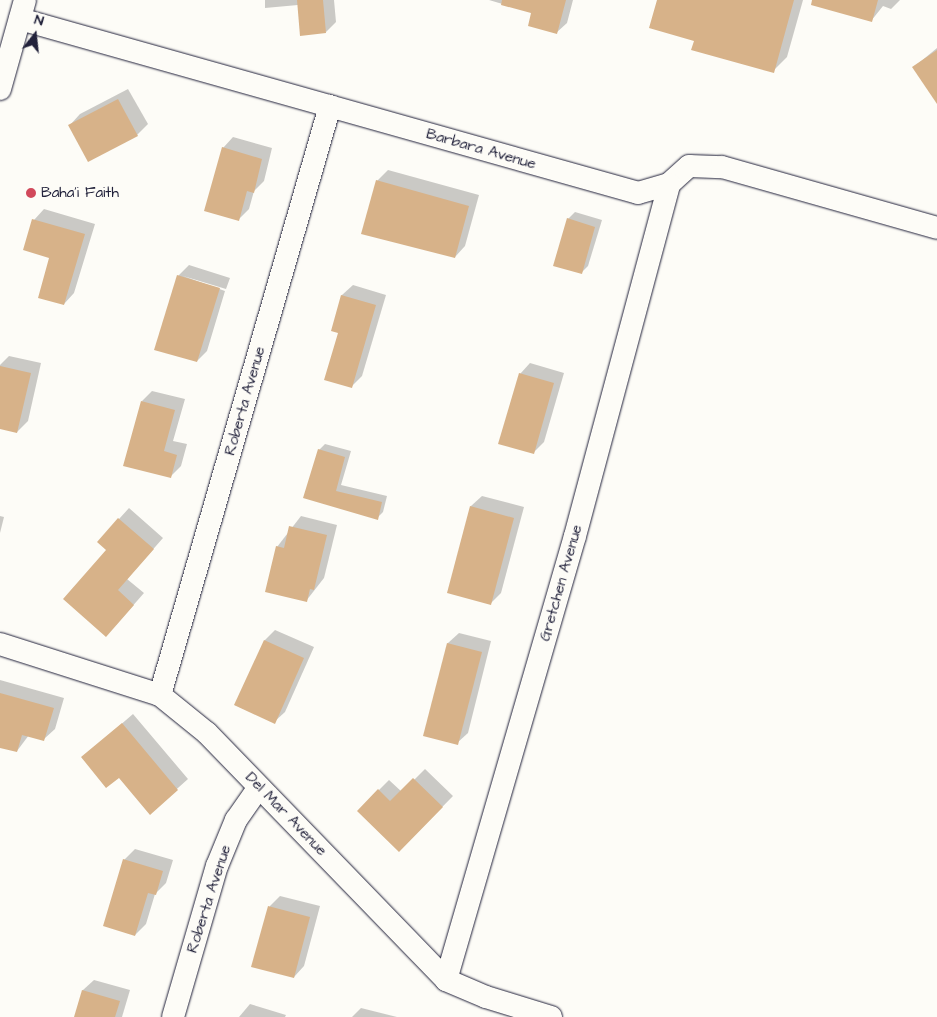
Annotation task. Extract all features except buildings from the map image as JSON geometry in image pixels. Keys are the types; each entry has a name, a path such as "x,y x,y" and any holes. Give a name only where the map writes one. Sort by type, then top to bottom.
{"street":[{"path":"0,89 23,9"},
{"name":"Barbara Avenue","path":"23,9 330,106 638,193 670,184 689,166 722,167 937,228"},
{"name":"Roberta Avenue","path":"160,695 330,106"},
{"name":"Gretchen Avenue","path":"446,980 575,536 670,184"},
{"name":"Del Mar Avenue","path":"0,644 160,695 207,733 446,980 486,997 551,1017"},
{"name":"Roberta Avenue","path":"172,1017 217,866 236,820 259,787"}],"place":[{"name":"Baha'i Faith","path":"31,193"}]}
